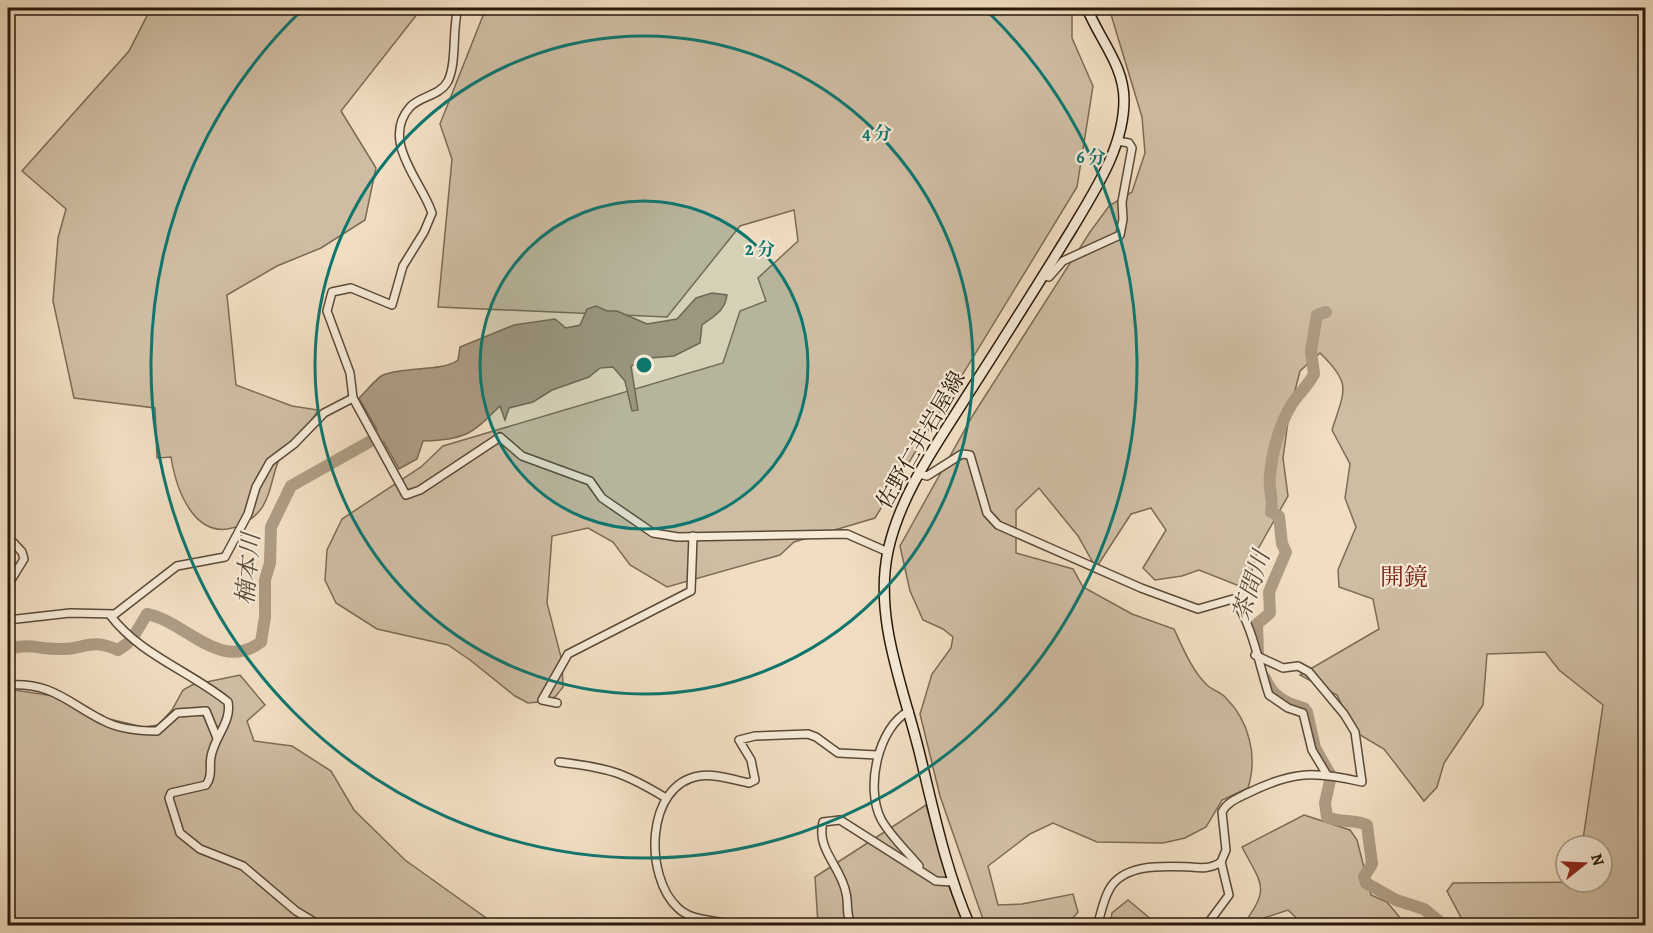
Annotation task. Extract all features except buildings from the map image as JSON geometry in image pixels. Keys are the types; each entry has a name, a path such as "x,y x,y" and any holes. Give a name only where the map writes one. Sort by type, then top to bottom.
{"main road":[{"name":"佐野仁井岩屋線","path":"970,926 953,882 886,616 884,584 888,552 902,506 919,474 1090,197 1117,141 1123,115 1122,85 1108,46 1087,8"}],"street":[{"path":"458,8 449,79 437,92 410,106 400,132 401,146 408,169 432,213 403,266 393,305 346,287 332,292 328,300 327,311 350,373 353,398 406,495 420,490 500,437 522,456 590,481 602,498 653,533 693,536 847,534 888,552"},
{"path":"1043,276 1049,277 1063,261 1120,235 1123,219 1122,202 1132,148 1129,143 1117,141"},
{"path":"8,620 70,613 110,615 124,609 177,566 225,557 248,514 256,487 270,462 294,444 324,412 353,398"},
{"path":"919,474 927,476 962,454 970,455 987,513 998,525 1141,588 1198,609 1233,599 1245,617 1259,656 1269,696 1288,708 1303,713 1312,750 1330,775"},
{"path":"557,703 542,700 568,654 691,591 693,536"},
{"path":"8,537 22,552 24,559 8,585"},
{"path":"110,615 124,633 170,665 209,686 228,702 231,713 217,738 210,757 210,779 206,785 171,793 169,798 180,833 200,849 243,867 296,911 321,926"},
{"path":"1206,926 1228,896 1221,862 1226,850 1221,818 1224,808 1277,779 1288,776 1330,775 1362,782 1355,732 1344,714 1309,672 1298,666 1283,668 1259,656"},
{"path":"8,686 39,686 54,691 104,722 141,731 158,731 177,713 206,711 217,738"},
{"path":"909,711 899,716 877,755 874,788 881,818 922,870"},
{"path":"734,926 686,914 669,899 663,888 658,871 656,840 659,818 666,798 675,788 701,775 749,783 755,780 751,760 739,740 755,736 808,734 838,753 877,755"},
{"path":"559,762 607,768 628,776 666,798"},
{"path":"852,926 846,911 847,895 843,882 824,848 820,834 823,822 840,819 922,870 936,882 953,882"},
{"path":"1097,926 1108,891 1124,875 1161,866 1209,868 1221,862"}],"shaded area":[{"path":"151,8 422,8 341,111 376,168 365,220 321,248 277,266 227,295 236,385 292,406 318,410 287,446 280,458 262,508 252,518 236,527 221,529 209,526 198,519 190,509 177,483 171,457 157,458 155,408 74,398 53,301 58,238 66,209 22,171 129,51"},
{"path":"486,8 1072,8 1072,38 1093,86 1077,187 875,518 794,542 780,555 667,587 630,565 613,542 588,528 552,536 547,603 562,661 563,687 555,697 528,703 515,696 448,645 377,629 336,603 325,580 327,550 342,519 421,467 443,446 723,363 740,311 766,301 758,278 798,241 794,210 740,226 667,317 438,307 452,159 440,124"},
{"path":"1109,8 1363,8 1367,14 1393,15 1401,8 1645,8 1645,925 1465,925 1447,891 1453,883 1554,882 1554,894 1614,894 1614,834 1584,834 1603,705 1559,670 1545,652 1487,654 1483,705 1444,763 1437,787 1424,801 1384,749 1355,732 1337,695 1300,675 1379,629 1373,599 1339,587 1338,570 1356,527 1345,498 1350,464 1332,430 1343,388 1337,372 1320,353 1300,371 1289,414 1283,458 1288,496 1258,549 1247,589 1199,570 1182,576 1155,580 1143,568 1166,530 1151,508 1131,514 1096,568 1078,536 1039,488 1016,510 1016,553 1073,569 1083,587 1132,614 1174,629 1197,673 1209,687 1224,696 1241,717 1249,740 1252,764 1248,788 1222,800 1206,827 1185,838 1163,843 1097,842 1053,823 1030,834 988,866 998,905 1022,904 1073,894 1078,912 1067,925 985,925 940,796 920,714 932,674 951,648 953,637 943,629 923,620 910,591 900,546 973,415 1090,232 1109,206 1132,192 1145,153 1142,117"},
{"path":"712,293 727,295 726,301 718,313 702,325 700,343 674,356 651,358 631,366 638,410 632,411 625,381 613,367 600,368 589,377 552,390 533,402 509,408 505,420 500,406 474,430 466,434 449,439 423,441 417,459 399,469 359,398 383,375 451,364 458,360 460,347 514,325 555,319 566,328 580,325 587,309 596,306 607,311 617,311 647,324 677,319 696,298"},
{"path":"240,675 265,705 247,721 254,741 292,746 331,771 354,810 405,860 496,925 8,926 8,689 73,699 105,718 143,727 158,725 172,710 183,690 192,685"},
{"path":"926,805 950,889 965,925 818,925 815,877"},
{"path":"1304,815 1350,830 1357,840 1371,895 1387,902 1406,925 1304,925 1288,910 1243,925 1257,902 1260,887 1259,879 1242,847"},
{"path":"1128,900 1158,925 1110,925 1112,913"}],"waterway":[{"name":"茶間川","path":"1258,655 1257,624 1270,613 1269,592 1286,552 1282,544 1279,516 1271,512 1272,457 1287,412 1314,374 1311,351 1317,315 1326,312"},
{"name":"楠本川","path":"135,634 147,614 161,618 217,649 231,652 246,650 261,642 265,617 265,580 270,563 271,527 291,486 385,433"},
{"name":"楠本川","path":"8,649 28,646 68,649 100,644 118,650 128,643"},
{"name":"茶間川","path":"1265,678 1280,698 1304,708 1307,712 1315,748 1331,776 1325,803 1327,817 1367,825 1372,864 1364,877 1366,883 1396,900 1424,909 1445,926"}],"district":[{"name":"開鏡","path":"1404,577"}]}
